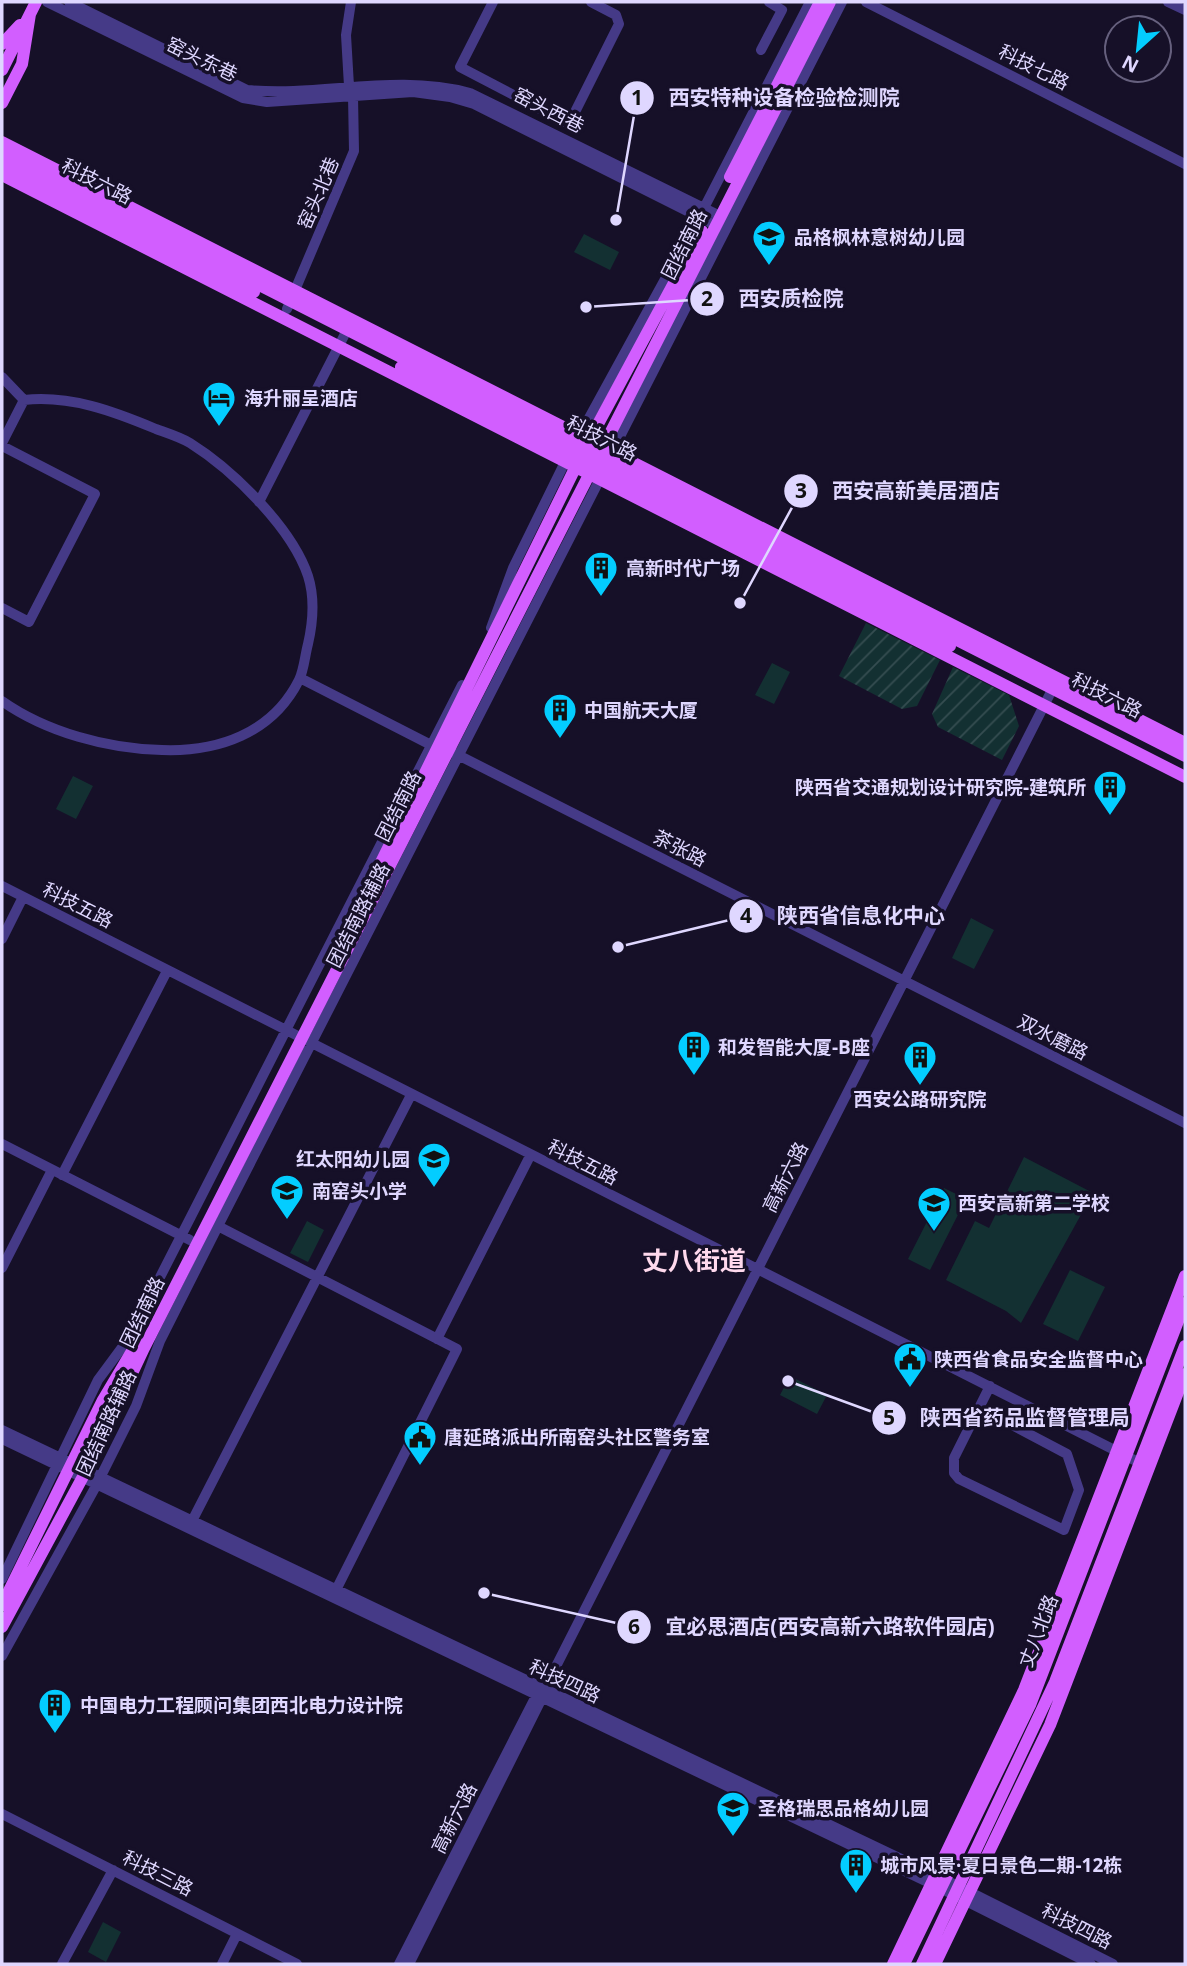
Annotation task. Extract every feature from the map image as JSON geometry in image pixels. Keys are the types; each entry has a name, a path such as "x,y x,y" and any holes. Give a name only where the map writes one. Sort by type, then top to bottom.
{"main road":[{"path":"2,70 36,2"},
{"name":"团结南路","path":"2,1628 213,1223 299,1037 709,217 820,2"},
{"name":"团结南路","path":"709,217 830,2"},
{"path":"2,44 30,14"},
{"path":"2,103 22,64 30,14"},
{"path":"2,142 291,301 588,458"},
{"name":"科技六路","path":"2,153 291,301 343,338 588,458 1051,692 1185,756"},
{"name":"科技六路","path":"2,164 291,301"},
{"path":"2,175 588,458 1051,692 1185,777"},
{"path":"1051,692 1185,743"},
{"name":"科技六路","path":"1051,692 1185,765"},
{"name":"团结南路","path":"2,1605 64,1466 186,1238 299,1037"},
{"path":"1121,1453 1185,1276"},
{"name":"丈八北路","path":"904,1964 938,1882 1030,1705 1121,1453 1185,1303"},
{"name":"丈八北路","path":"922,1964 963,1894 1055,1682 1144,1465 1185,1346"},
{"path":"1144,1465 1185,1374"},
{"path":"893,1964 938,1882"},
{"path":"935,1964 963,1894"}],"street":[{"name":"窑头东巷","path":"47,2 243,98 267,102 351,91"},
{"name":"窑头东巷","path":"69,2 247,90 351,91"},
{"name":"窑头北巷","path":"291,301 354,151 346,35 351,2"},
{"path":"493,2 460,68 569,124 619,24 616,15 591,2"},
{"path":"761,50 782,10 769,2"},
{"name":"团结南路辅路","path":"299,1037 709,217 810,2"},
{"name":"团结南路辅路","path":"588,458 842,2"},
{"name":"科技七路","path":"866,2 1185,164"},
{"path":"1168,2 1185,10"},
{"name":"窑头西巷","path":"351,91 413,92 474,104 709,217"},
{"path":"259,502 343,338"},
{"path":"2,377 24,400"},
{"path":"2,701 50,727 96,741 149,750 193,751 225,744 255,728 284,704 300,678 312,615 308,578 299,556 259,502 190,443 124,415 86,404 50,397 24,400"},
{"path":"2,608 29,622 95,494 2,445 24,400"},
{"name":"茶张路","path":"300,678 905,982"},
{"name":"高新六路","path":"399,1964 541,1695 1051,692"},
{"name":"科技五路","path":"2,886 1144,1465"},
{"path":"2,939 23,897"},
{"path":"2,1268 167,971"},
{"name":"双水磨路","path":"905,982 1185,1124"},
{"path":"191,1522 411,1095"},
{"path":"2,1144 186,1238"},
{"path":"437,1339 530,1156"},
{"path":"213,1223 457,1349 334,1595"},
{"name":"团结南路辅路","path":"2,1656 98,1482 136,1406 160,1341 213,1223"},
{"path":"980,1408 1067,1454 1079,1490 1064,1530 959,1479 954,1473 954,1458 990,1386"},
{"name":"科技四路","path":"2,1430 64,1466"},
{"name":"科技四路","path":"2,1439 98,1482 541,1695 1113,1964"},
{"name":"团结南路辅路","path":"2,1579 64,1466"},
{"name":"科技四路","path":"98,1482 191,1522 334,1595"},
{"name":"高新六路","path":"409,1964 541,1695"},
{"name":"科技三路","path":"2,1814 297,1964"},
{"path":"62,1964 113,1870"},
{"name":"科技四路","path":"963,1894 1091,1964"},
{"path":"222,1964 237,1934"}],"green space":[{"path":"584,234 619,252 610,270 574,252"},
{"path":"866,623 940,660 917,706 902,709 839,676"},
{"path":"772,663 790,672 774,704 755,695"},
{"path":"953,667 1009,695 1019,726 1002,760 938,727 932,714"},
{"path":"73,776 93,786 76,819 56,809"},
{"path":"971,918 994,930 974,969 952,958"},
{"path":"1024,1157 1093,1193 1021,1323 1006,1311 946,1280 975,1221 989,1228"},
{"path":"944,1188 966,1199 930,1270 908,1259"},
{"path":"307,1221 324,1230 308,1262 290,1253"},
{"path":"1070,1270 1105,1287 1078,1341 1043,1324"},
{"path":"790,1376 827,1395 817,1414 780,1395"},
{"path":"103,1922 121,1932 106,1962 88,1952"}],"place":[{"name":"西安特种设备检验检测院","path":"616,220"},
{"name":"品格枫林意树幼儿园","path":"769,267"},
{"name":"西安质检院","path":"586,307"},
{"name":"海升丽呈酒店","path":"219,428"},
{"name":"高新时代广场","path":"601,598"},
{"name":"西安高新美居酒店","path":"740,603"},
{"name":"中国航天大厦","path":"560,740"},
{"name":"陕西省交通规划设计研究院-建筑所","path":"1110,817"},
{"name":"陕西省信息化中心","path":"618,947"},
{"name":"和发智能大厦-B座","path":"694,1077"},
{"name":"西安公路研究院","path":"920,1087"},
{"name":"红太阳幼儿园","path":"434,1189"},
{"name":"南窑头小学","path":"287,1221"},
{"name":"西安高新第二学校","path":"934,1233"},
{"name":"陕西省药品监督管理局","path":"788,1381"},
{"name":"陕西省食品安全监督中心","path":"910,1389"},
{"name":"唐延路派出所南窑头社区警务室","path":"420,1467"},
{"name":"宜必思酒店(西安高新六路软件园店)","path":"484,1593"},
{"name":"中国电力工程顾问集团西北电力设计院","path":"55,1735"},
{"name":"圣格瑞思品格幼儿园","path":"733,1838"},
{"name":"城市风景·夏日景色二期-12栋","path":"856,1895"}],"district":[{"name":"丈八街道","path":"694,1261"}]}
